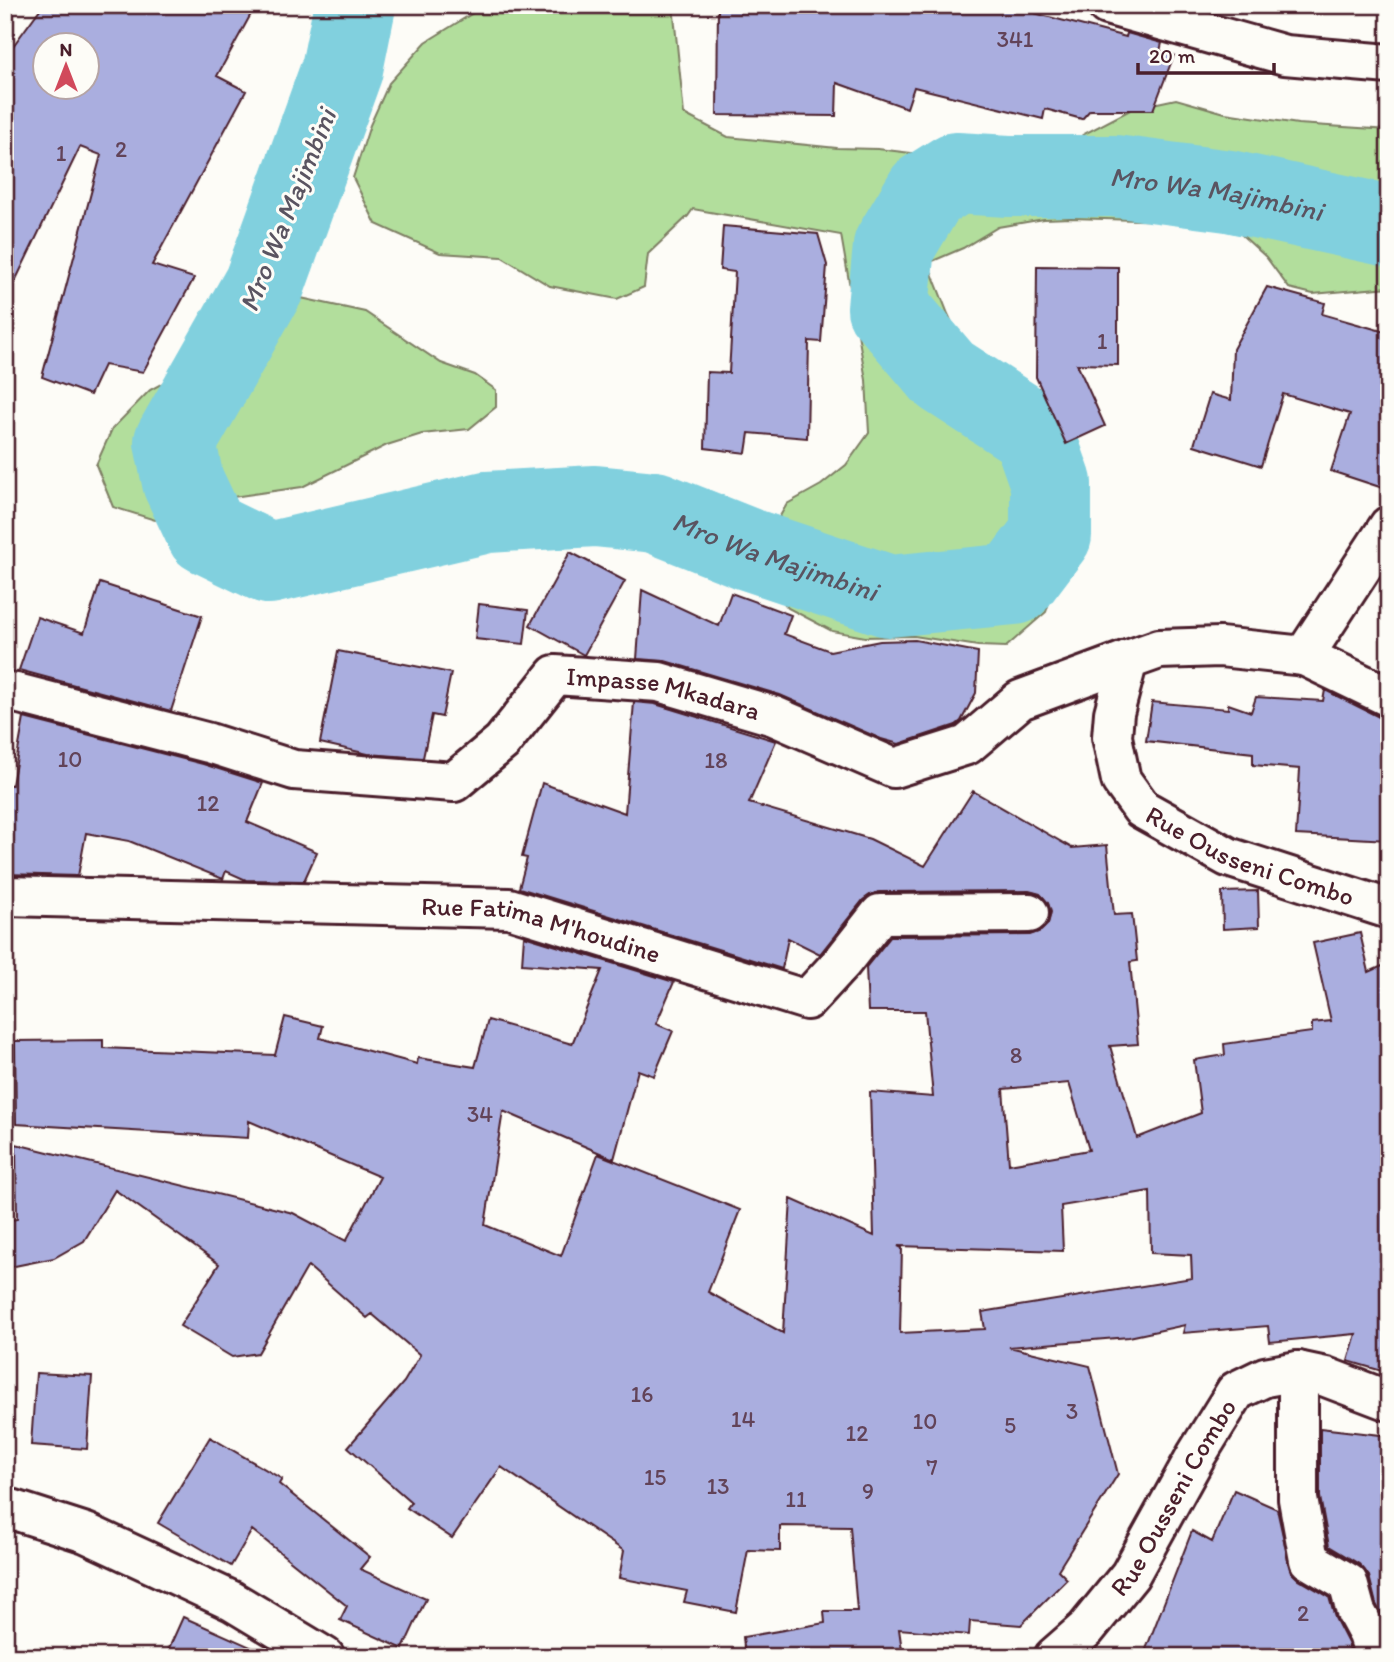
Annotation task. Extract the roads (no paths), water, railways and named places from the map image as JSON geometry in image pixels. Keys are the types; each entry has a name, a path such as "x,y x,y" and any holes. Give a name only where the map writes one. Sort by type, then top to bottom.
{"street":[{"path":"1107,5 1285,55 1389,64"},
{"path":"1304,656 1389,526"},
{"path":"1128,660 1159,649 1220,647 1304,656 1389,698"},
{"name":"Impasse Mkadara","path":"5,692 209,743 294,770 454,782 502,742 555,675 659,682 774,716 894,768 967,745 1020,701 1128,660"},
{"name":"Rue Ousseni Combo","path":"1128,660 1114,713 1112,737 1121,780 1142,809 1228,857 1389,909"},
{"name":"Rue Fatima M'houdine","path":"5,896 509,908 807,1000 880,915 1029,913"},
{"path":"1298,1371 1298,1499 1309,1560 1348,1583 1356,1612 1368,1634 1375,1657"},
{"name":"Rue Ousseni Combo","path":"1054,1657 1086,1629 1130,1575 1197,1454 1236,1391 1265,1377 1298,1371 1326,1377 1389,1401"},
{"path":"5,1507 86,1533 166,1570 232,1601 325,1657"}],"waterway":[{"name":"Mro Wa Majimbini","path":"355,5 342,69 264,285 175,442 183,482 207,533 269,563 487,512 595,506 655,512 748,549 889,596 1014,584 1051,535 1051,483 1033,432 945,375 888,308 894,246 926,192 956,173 1114,176 1229,191 1389,226"}]}
